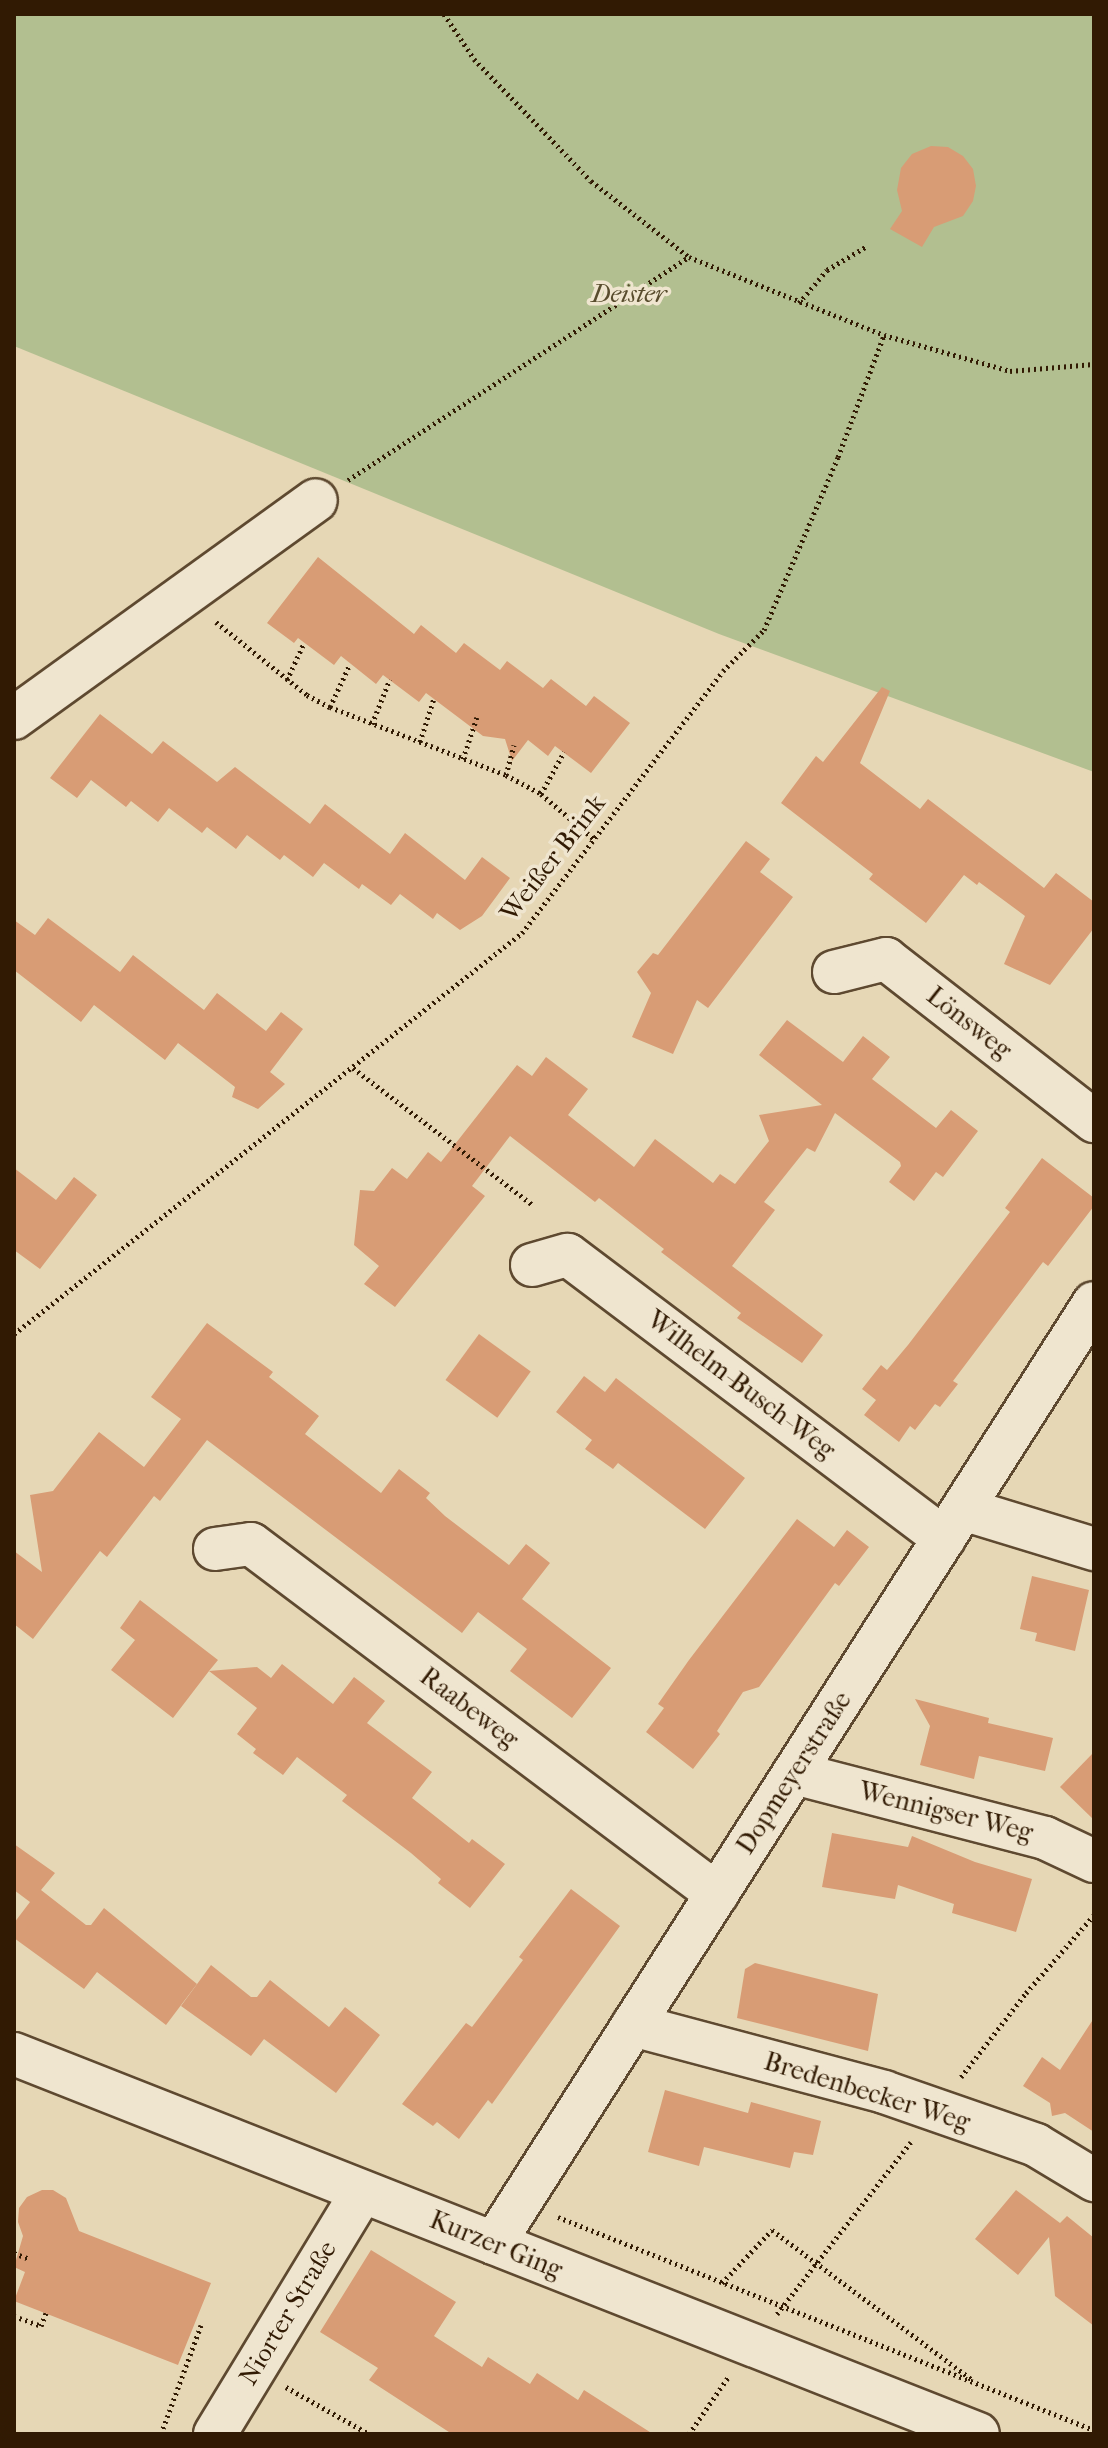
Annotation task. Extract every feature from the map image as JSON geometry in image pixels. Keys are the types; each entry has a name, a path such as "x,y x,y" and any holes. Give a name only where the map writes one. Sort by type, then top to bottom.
{"street":[{"path":"14,718 316,500"},
{"name":"Lönsweg","path":"834,972 886,959 1094,1121"},
{"name":"Wilhelm-Busch-Weg","path":"532,1265 568,1255 954,1524"},
{"name":"Dopmeyerstraße","path":"494,2243 1094,1303"},
{"path":"954,1524 1094,1549"},
{"name":"Raabeweg","path":"215,1549 251,1544 717,1894"},
{"name":"Wennigser Weg","path":"794,1773 1045,1838 1094,1861"},
{"name":"Bredenbecker Weg","path":"633,2025 884,2092 1036,2145 1094,2180"},
{"name":"Kurzer Ging","path":"14,2054 978,2434"},
{"name":"Niorter Straße","path":"215,2434 362,2192"}],"path":[{"path":"444,14 474,59 591,181 689,257 884,335 1010,371 1094,364"},
{"path":"799,303 827,270 867,246"},
{"path":"316,500 689,257"},
{"name":"Weißer Brink","path":"14,1334 522,933 723,671 764,630 838,457 884,335"},
{"path":"184,596 287,680 330,707 506,775 541,794 594,839"},
{"path":"287,680 304,643"},
{"path":"330,707 350,664"},
{"path":"372,724 390,679"},
{"path":"420,742 434,698"},
{"path":"463,759 477,717"},
{"path":"506,775 514,745"},
{"path":"541,794 564,752"},
{"path":"353,1068 533,1205"},
{"path":"520,2201 1085,2431 1094,2430"},
{"path":"722,2283 772,2230 978,2385"},
{"path":"14,2253 30,2259"},
{"path":"14,2316 41,2326 46,2313"},
{"path":"161,2434 201,2325"},
{"path":"254,2367 369,2434"},
{"path":"689,2434 719,2389"}],"green space":[{"name":"Deister","path":"14,14 1094,14 1094,772 719,634 14,346"}],"building":[{"path":"931,146 948,147 963,156 973,169 976,186 973,201 963,216 934,227 922,247 890,229 902,211 897,190 901,168 912,154"},
{"path":"318,557 414,634 421,625 456,653 464,643 500,670 507,661 543,688 551,679 586,706 594,696 630,723 591,773 555,746 548,756 528,740 512,761 505,739 483,736 426,693 419,702 383,675 376,684 341,656 334,665 298,638 294,643 267,623"},
{"path":"882,687 890,691 860,763 920,809 928,799 1044,888 1056,873 1094,902 1094,928 1050,985 1004,964 1025,916 979,882 977,885 964,875 926,923 869,879 873,874 781,803 816,756 823,762"},
{"path":"100,714 152,754 163,741 217,782 235,767 310,824 325,804 390,854 405,833 465,880 482,857 510,878 482,916 460,930 437,913 433,919 400,894 391,905 362,884 359,889 324,863 313,877 284,855 280,860 247,835 236,849 207,827 202,833 169,808 158,822 131,801 126,807 91,780 77,798 50,778"},
{"path":"746,841 770,859 760,872 793,897 708,1008 697,1000 673,1054 632,1037 651,993 637,972 653,953 658,955"},
{"path":"48,918 120,972 133,955 204,1010 217,993 266,1031 281,1012 303,1029 270,1072 285,1084 258,1109 232,1097 235,1087 178,1043 165,1060 94,1005 81,1022 14,970 14,920 35,935"},
{"path":"787,1020 843,1062 863,1036 890,1057 872,1079 936,1128 951,1110 978,1131 943,1177 936,1172 914,1201 889,1182 901,1166 900,1162 835,1113 815,1152 807,1148 764,1202 775,1210 732,1266 823,1335 802,1363 737,1318 741,1313 661,1252 664,1249 599,1198 595,1202 510,1136 472,1186 485,1196 395,1307 364,1284 379,1266 354,1245 360,1190 374,1191 392,1168 407,1179 428,1152 441,1162 517,1065 532,1076 546,1057 588,1089 568,1115 634,1167 655,1139 713,1183 720,1174 735,1184 769,1141 759,1115 822,1105 759,1055"},
{"path":"1042,1158 1094,1198 1094,1206 1048,1266 1043,1262 953,1381 958,1384 940,1407 935,1404 915,1430 910,1426 899,1442 864,1415 876,1400 862,1389 881,1365 887,1370 908,1345 1010,1212 1005,1208"},
{"path":"14,1168 56,1200 74,1177 97,1195 40,1269 14,1250"},
{"path":"207,1323 273,1372 269,1377 319,1416 305,1434 381,1493 399,1469 430,1493 426,1498 445,1516 509,1565 526,1544 550,1563 522,1599 611,1668 572,1718 510,1671 527,1649 478,1612 462,1633 207,1440 160,1501 154,1496 107,1557 100,1551 33,1639 14,1624 14,1551 42,1572 30,1495 53,1491 99,1432 144,1467 181,1419 151,1397"},
{"path":"479,1334 531,1372 497,1418 445,1380"},
{"path":"584,1376 605,1392 616,1378 745,1478 705,1529 618,1463 613,1469 585,1449 592,1440 556,1412"},
{"path":"797,1519 834,1547 847,1530 869,1547 839,1586 835,1583 759,1687 743,1692 717,1731 720,1734 693,1769 646,1732 664,1708 658,1704 689,1660"},
{"path":"1032,1576 1089,1590 1075,1651 1035,1641 1037,1633 1020,1629"},
{"path":"140,1600 218,1660 173,1718 111,1670 135,1640 120,1628"},
{"path":"282,1664 333,1704 354,1677 385,1701 367,1723 432,1772 412,1798 469,1843 472,1839 505,1864 470,1908 438,1883 441,1879 411,1853 342,1801 347,1795 297,1757 283,1775 253,1753 256,1749 237,1734 257,1708 209,1671 257,1667 271,1678"},
{"path":"915,1699 989,1718 988,1723 1053,1738 1045,1771 979,1756 974,1779 920,1765 930,1726"},
{"path":"1094,1752 1094,1820 1060,1787"},
{"path":"832,1833 908,1847 912,1836 975,1862 1032,1879 1016,1932 952,1913 954,1904 898,1885 895,1899 822,1887"},
{"path":"14,1844 55,1873 41,1890 86,1925 91,1925 104,1908 197,1984 166,2025 97,1972 84,1989 14,1938 14,1923 30,1902 14,1890"},
{"path":"571,1889 620,1926 492,2104 488,2100 459,2139 437,2122 433,2126 402,2104 466,2023 472,2027 523,1960 519,1957"},
{"path":"755,1963 878,1994 868,2051 737,2018 745,1969"},
{"path":"211,1965 251,1997 257,1997 270,1980 329,2027 345,2007 380,2035 336,2093 264,2039 251,2056 181,2006"},
{"path":"1094,2018 1094,2132 1065,2113 1052,2116 1050,2103 1023,2086 1042,2057 1060,2070"},
{"path":"665,2090 748,2113 751,2102 821,2121 813,2155 794,2152 790,2168 704,2147 699,2166 648,2152"},
{"path":"42,2190 53,2190 66,2198 79,2231 211,2283 178,2365 14,2301 25,2272 14,2267 23,2236 18,2222 19,2208 27,2197"},
{"path":"1016,2190 1060,2223 1067,2216 1094,2238 1094,2326 1055,2296 1049,2237 1018,2275 975,2239"},
{"path":"371,2250 456,2302 434,2336 482,2367 488,2357 530,2384 537,2373 578,2400 584,2390 653,2434 452,2434 369,2380 378,2368 320,2332"}]}
